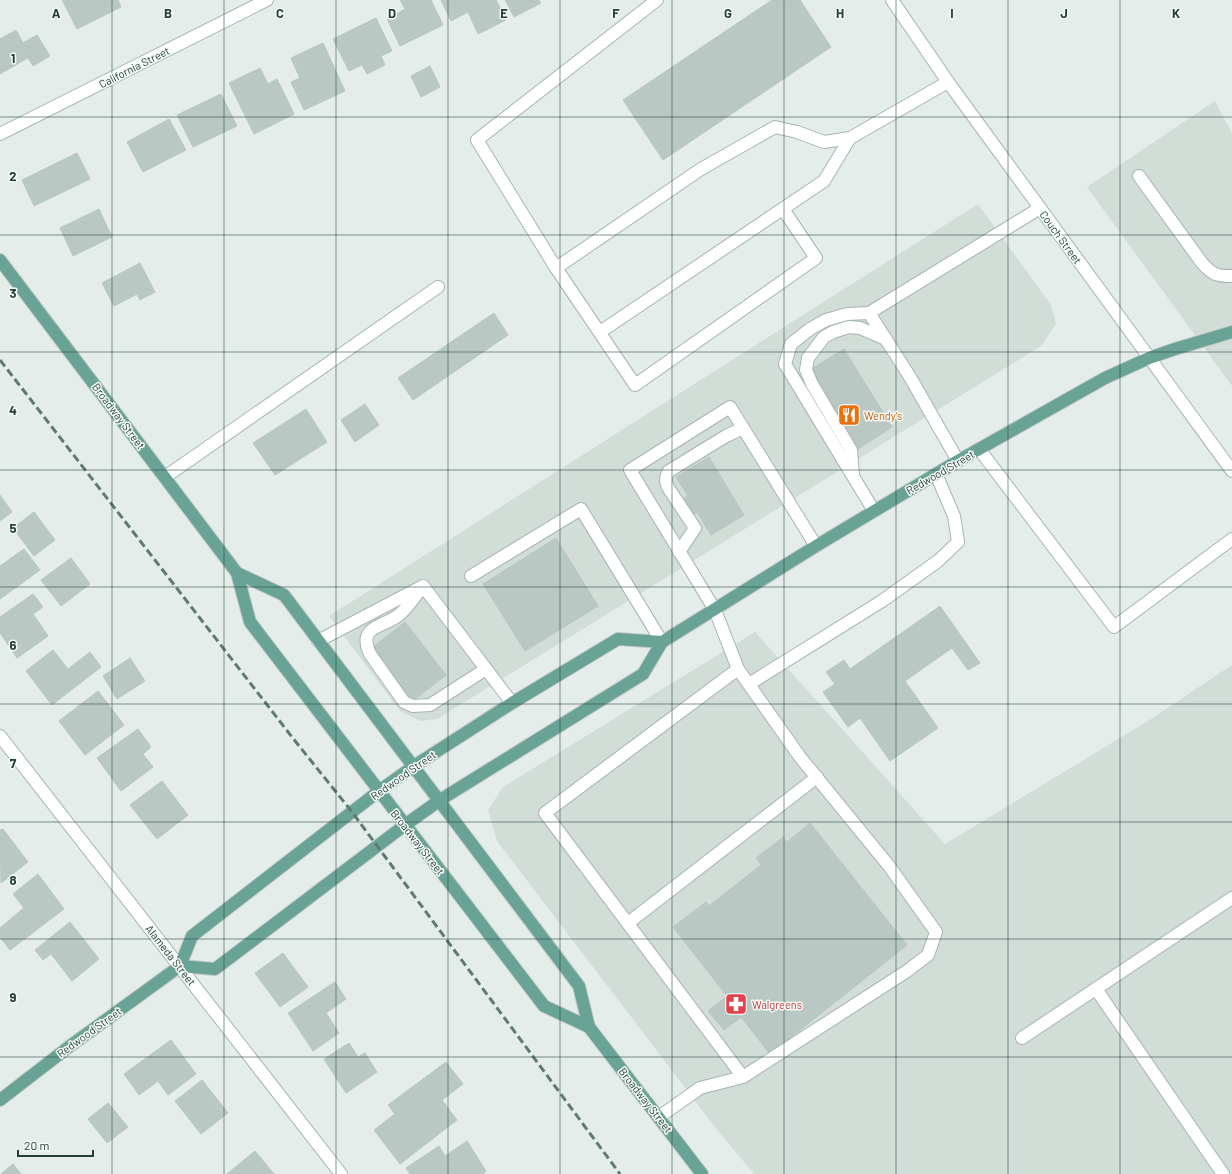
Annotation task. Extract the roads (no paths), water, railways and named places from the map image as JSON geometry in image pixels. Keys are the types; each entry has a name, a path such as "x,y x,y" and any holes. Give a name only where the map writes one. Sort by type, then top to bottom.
{"main road":[{"name":"Broadway Street","path":"0,260 237,573 250,622 544,1006 589,1027"},
{"name":"Redwood Street","path":"180,966 215,969 405,824 440,800 643,674 662,642 874,511 1092,384 1149,358 1232,332"},
{"name":"Broadway Street","path":"237,573 284,595 579,986 589,1027 702,1174"},
{"name":"Redwood Street","path":"0,1100 70,1046 180,966 192,936 379,791 414,766 512,703 618,639 662,642"}],"street":[{"name":"California Street","path":"0,134 267,0"},
{"path":"657,0 477,140 556,268 635,385 816,258 784,209"},
{"name":"Couch Street","path":"892,0 948,82 1232,471"},
{"path":"556,268 701,169 775,127 797,132 824,142 850,138 948,82"},
{"path":"600,332 824,181 850,138"},
{"path":"1138,176 1211,273 1223,276 1232,276"},
{"path":"874,511 785,364 791,344 810,329 826,320 847,314 869,313 1040,208"},
{"path":"165,477 438,287"},
{"path":"869,313 910,377 958,461"},
{"path":"854,477 851,450 812,384 806,370 808,358 824,337 833,332 850,327 860,328 886,339"},
{"path":"659,1117 700,1088 743,1077 907,971 928,955 936,932 889,866 800,757 738,669 715,610 630,470 730,407 816,546"},
{"path":"679,552 695,528 669,489 666,483 666,476 669,471 726,436 743,428"},
{"path":"979,449 1114,627 1232,539"},
{"path":"749,684 882,601 938,562 958,542 954,516 936,474"},
{"path":"471,576 581,509 662,642"},
{"path":"318,641 423,586"},
{"path":"423,586 512,703"},
{"path":"423,586 400,615 372,628 368,636 366,646 404,702 413,706 430,705 486,669"},
{"path":"738,669 545,813 743,1077"},
{"name":"Alameda Street","path":"0,736 341,1174"},
{"path":"628,923 817,777"},
{"path":"1022,1038 1232,898"},
{"path":"1096,989 1223,1174"}],"railway":[{"path":"0,360 292,737 352,812 620,1174"}],"place":[{"name":"Wendy's","path":"849,415"},
{"name":"Walgreens","path":"736,1004"}]}
